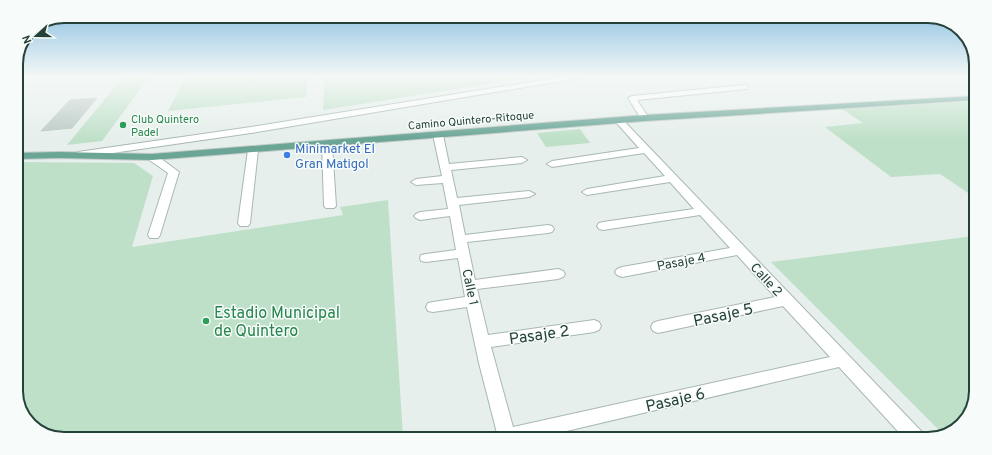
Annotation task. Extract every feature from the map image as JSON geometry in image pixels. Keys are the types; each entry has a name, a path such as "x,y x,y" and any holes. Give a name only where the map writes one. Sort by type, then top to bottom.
{"main road":[{"name":"Camino Quintero-Ritoque","path":"23,156 78,155 152,157 645,118 969,98"}],"street":[{"path":"78,155 251,130 450,97"},
{"path":"640,97 632,98 645,118"},
{"name":"Calle 2","path":"618,120 910,432"},
{"name":"Calle 1","path":"438,135 470,285 498,408 505,432"},
{"path":"327,144 330,206"},
{"path":"244,223 253,150"},
{"path":"552,164 646,150"},
{"path":"152,157 174,172 154,235"},
{"path":"416,182 446,173 522,160"},
{"path":"587,192 673,178"},
{"path":"420,216 454,207 529,194"},
{"path":"603,226 703,211"},
{"path":"461,239 548,229"},
{"name":"Pasaje 4","path":"622,272 740,250"},
{"path":"426,258 464,253"},
{"path":"470,285 558,274"},
{"name":"Pasaje 5","path":"658,327 787,300"},
{"path":"433,307 474,301"},
{"name":"Pasaje 2","path":"483,342 594,326"},
{"name":"Pasaje 6","path":"529,432 843,360"}],"green space":[{"path":"106,97 134,97 102,141 67,145"},
{"path":"175,97 304,97 168,111"},
{"path":"324,97 404,97 323,110"},
{"path":"969,101 969,194 940,174 891,177 825,127 863,123 842,109"},
{"path":"580,129 590,143 546,147 537,133"},
{"name":"Estadio Municipal de Quintero","path":"23,162 134,163 153,176 132,247 343,215 340,207 388,200 403,432 64,432 43,427 28,412 23,394"},
{"path":"969,237 969,391 966,407 961,416 951,425 940,431 771,262"}],"building":[{"path":"97,98 72,128 41,131 70,100"}],"place":[{"name":"Club Quintero Padel","path":"123,125"},
{"name":"Minimarket El Gran Matigol","path":"287,155"},
{"name":"Estadio Municipal de Quintero","path":"206,321"}]}
